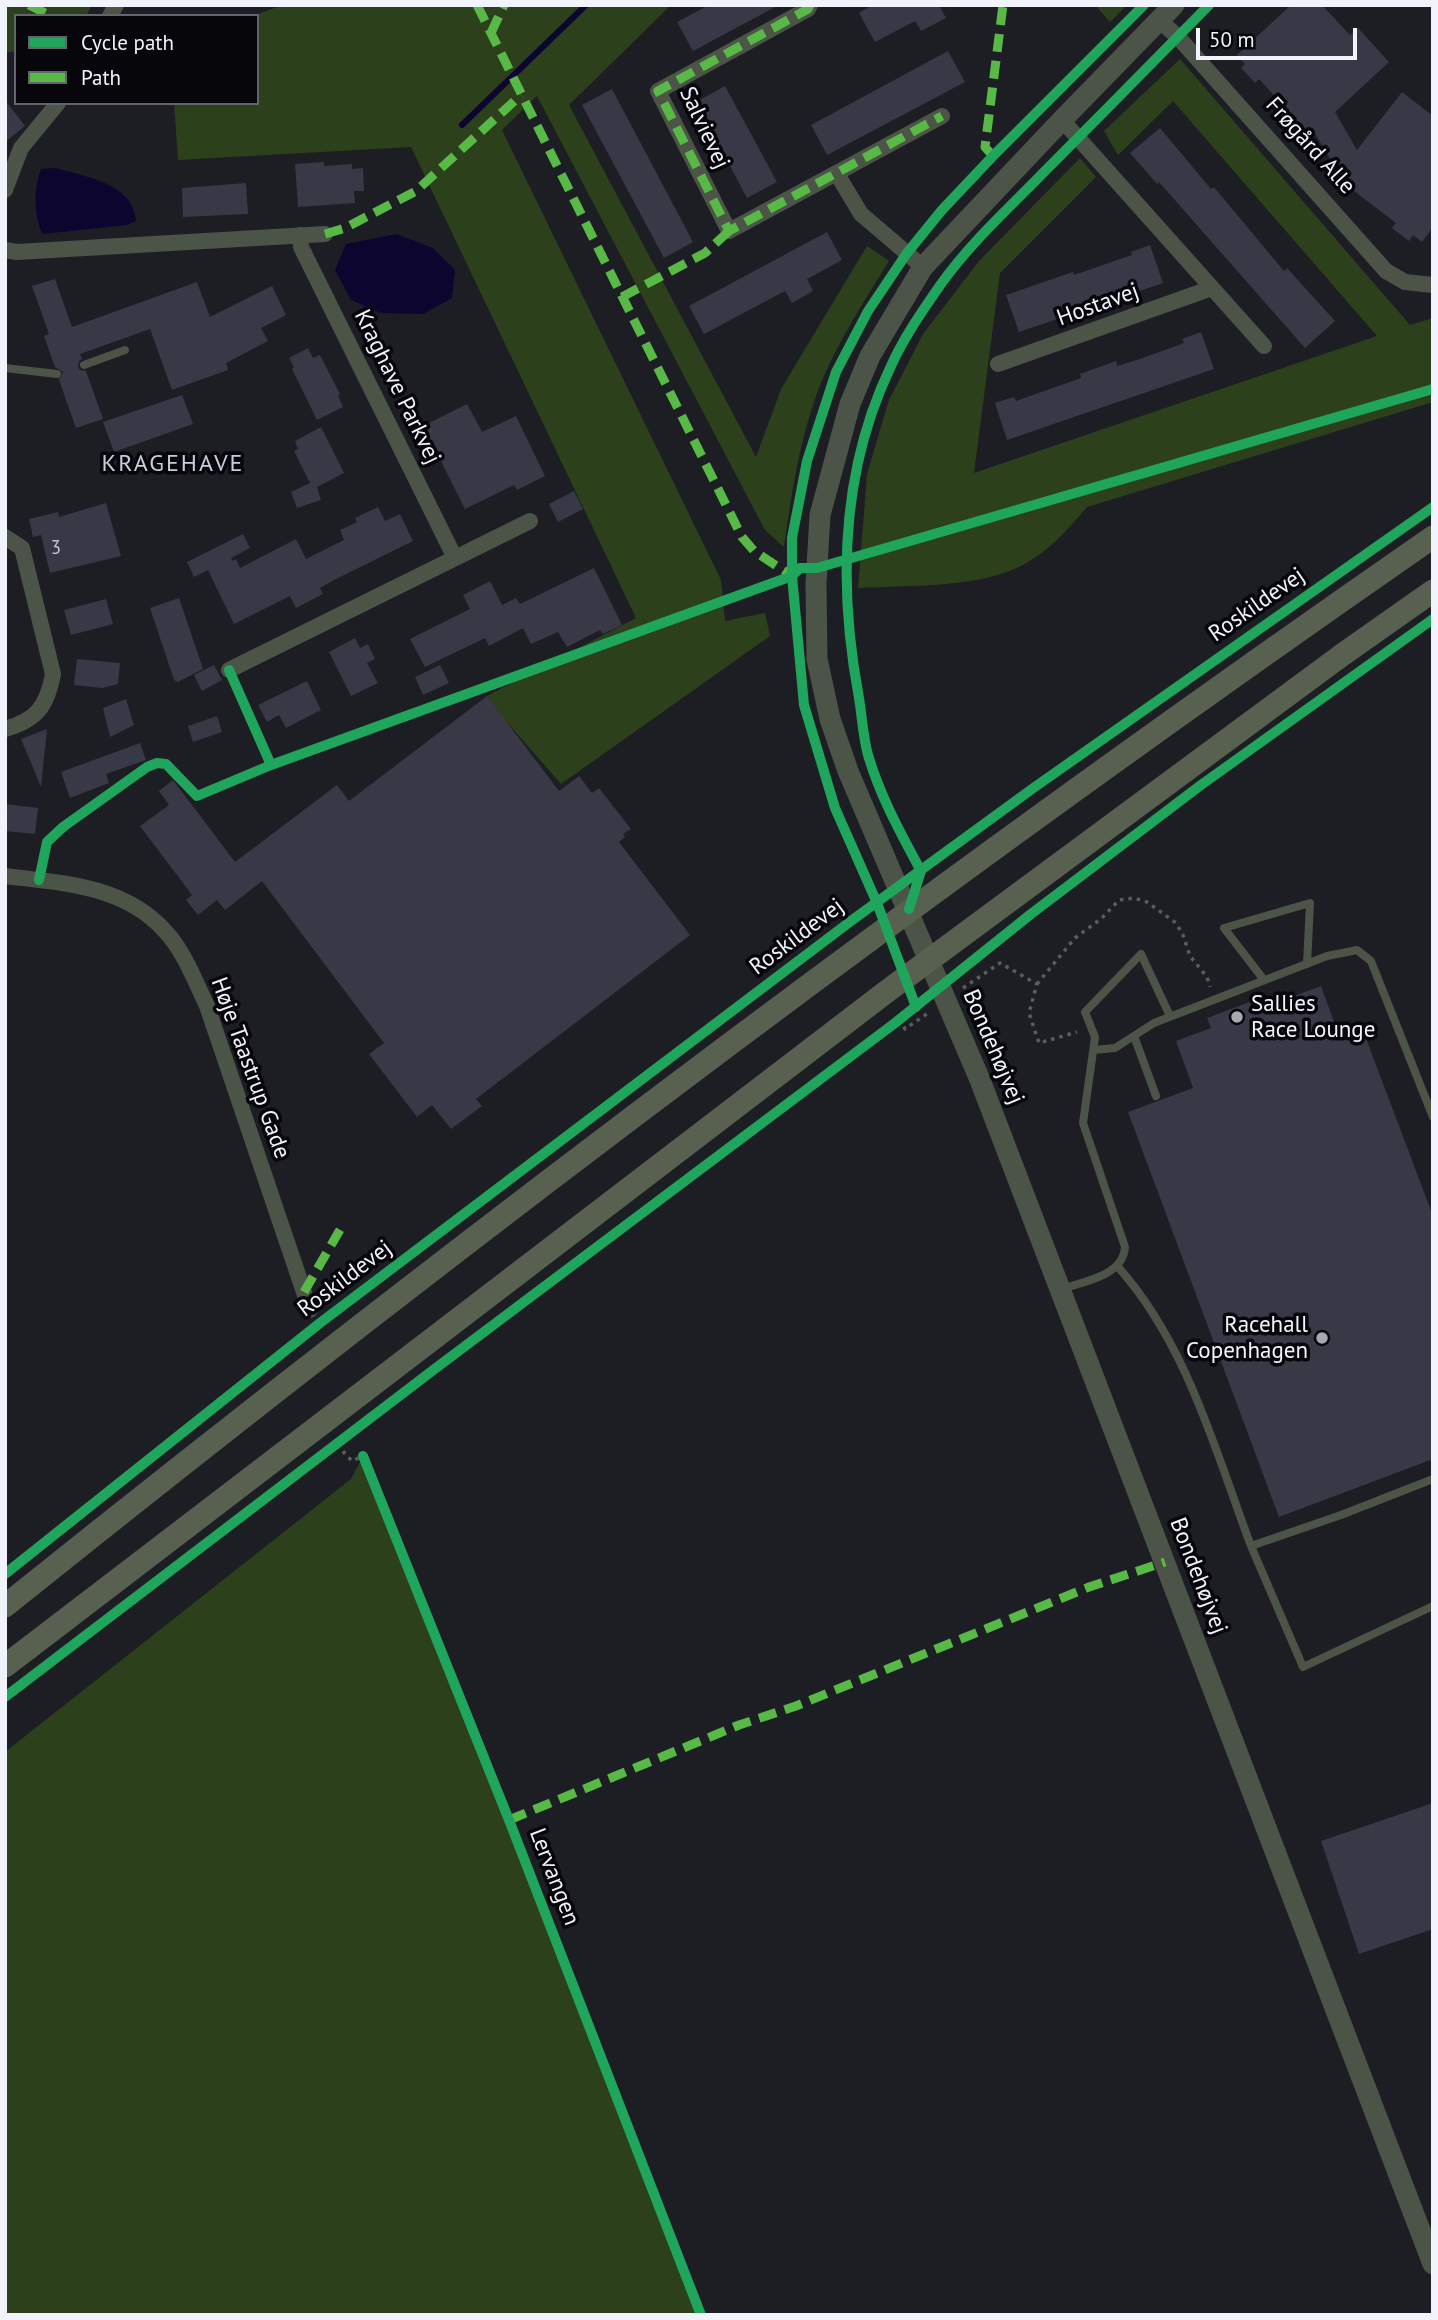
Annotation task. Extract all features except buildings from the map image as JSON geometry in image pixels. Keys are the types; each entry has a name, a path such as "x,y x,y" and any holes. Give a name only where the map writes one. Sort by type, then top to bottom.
{"main road":[{"name":"Roskildevej","path":"5,1606 275,1391 622,1123 909,909 1433,537"},
{"path":"5,1666 929,961 1331,663 1433,592"}],"street":[{"name":"Salvievej","path":"810,5 808,9 657,91 729,231 942,116"},
{"name":"Frøgård Alle","path":"909,909 848,771 830,719 817,659 816,584 820,515 850,404 870,356 923,267 1166,13 1178,37 1385,271 1405,282 1433,285"},
{"path":"5,190 21,148 56,105"},
{"path":"1062,120 1264,346"},
{"path":"837,174 861,214 923,267"},
{"path":"5,250 17,252 325,233"},
{"name":"Kraghave Parkvej","path":"300,235 301,247 455,558"},
{"name":"Hostavej","path":"998,364 1212,288"},
{"path":"229,670 530,521"},
{"path":"5,537 22,548 53,674 49,694 39,710 25,723 5,729"},
{"name":"Høje Taastrup Gade","path":"5,876 61,882 114,895 141,908 166,932 187,963 207,1006 310,1310"},
{"name":"Bondehøjvej","path":"909,909 980,1080 1433,2264"}],"lane":[{"path":"84,365 125,350"},
{"path":"5,368 57,374"},
{"path":"1264,980 1224,928 1310,903 1307,964"},
{"path":"1094,1050 1115,1048 1170,1016 1327,956 1357,950 1371,961 1433,1117"},
{"path":"1060,1290 1118,1267 1125,1255 1124,1239 1083,1123 1095,1037 1085,1012 1141,954 1170,1016"},
{"path":"1134,1036 1156,1096"},
{"path":"1118,1267 1161,1325 1177,1354 1251,1546 1303,1667 1433,1606"},
{"path":"1251,1546 1433,1479"}],"path":[{"path":"1091,1027 1039,1043 1029,1013 1037,984 1075,938 1102,918 1119,900 1134,898 1155,907 1180,928 1190,956 1207,977 1214,999"},
{"path":"975,979 1000,964 1037,984"},
{"path":"895,1023 908,1013"},
{"path":"348,1437 333,1448 352,1461 365,1461"}],"green space":[{"path":"5,5 92,5 87,14 14,14 14,51 5,53"},
{"path":"282,5 671,5 569,105 756,457 781,389 867,246 889,261 839,345 815,399 792,491 784,547 765,530 537,96 502,130 721,580 725,621 765,613 770,636 561,784 485,697 636,618 411,147 178,160 174,105 259,105 258,14"},
{"path":"1095,5 1127,5 1110,22"},
{"path":"1180,59 1410,325 1433,318 1433,402 1087,507 1045,550 1010,571 946,584 858,588 867,474 889,400 923,334 979,261 1080,158 1096,177 1000,273 974,473 1377,336 1173,101 1118,155 1104,131"},
{"path":"363,1456 701,2315 5,2315 5,1752 351,1479"}],"shaded area":[{"path":"55,168 92,178 117,190 133,208 136,221 127,225 42,234 36,210 37,185 41,169"},
{"path":"396,234 433,248 455,270 452,298 423,314 381,313 351,300 335,270 346,244"}],"waterway":[{"path":"462,125 586,5"}],"marked path":[{"path":"29,5 47,14"},
{"path":"477,5 742,537 754,551 792,576"},
{"path":"491,33 504,5"},
{"path":"810,5 808,9 658,91 729,231 942,116"},
{"path":"993,156 985,147 1003,5"},
{"path":"325,234 345,228 416,191 521,95"},
{"path":"622,297 705,253 729,231"},
{"path":"304,1292 341,1228"},
{"path":"509,1820 739,1725 796,1706 1089,1587 1165,1562"}],"cycle path":[{"path":"916,1007 877,903 835,808 804,705 792,576 792,538 807,461 836,372 868,311 907,253 942,210 993,156 1144,5"},
{"path":"909,909 921,871 885,800 868,755 848,614 848,529 853,487 874,406 908,334 941,284 965,254 1209,5"},
{"path":"39,880 47,842 63,827 147,767 157,763 166,764 197,796 271,765 792,576 800,568 817,568 1433,389"},
{"path":"5,1574 320,1323 851,921 1032,789 1433,507"},
{"path":"5,1697 895,1023 1031,914 1201,785 1433,619"},
{"path":"229,670 271,765"},
{"name":"Lervangen","path":"363,1456 509,1820 701,2315"}],"place":[{"name":"Sallies Race Lounge","path":"1237,1017"},
{"name":"Racehall Copenhagen","path":"1322,1338"}],"district":[{"name":"KRAGEHAVE","path":"173,464"}]}
